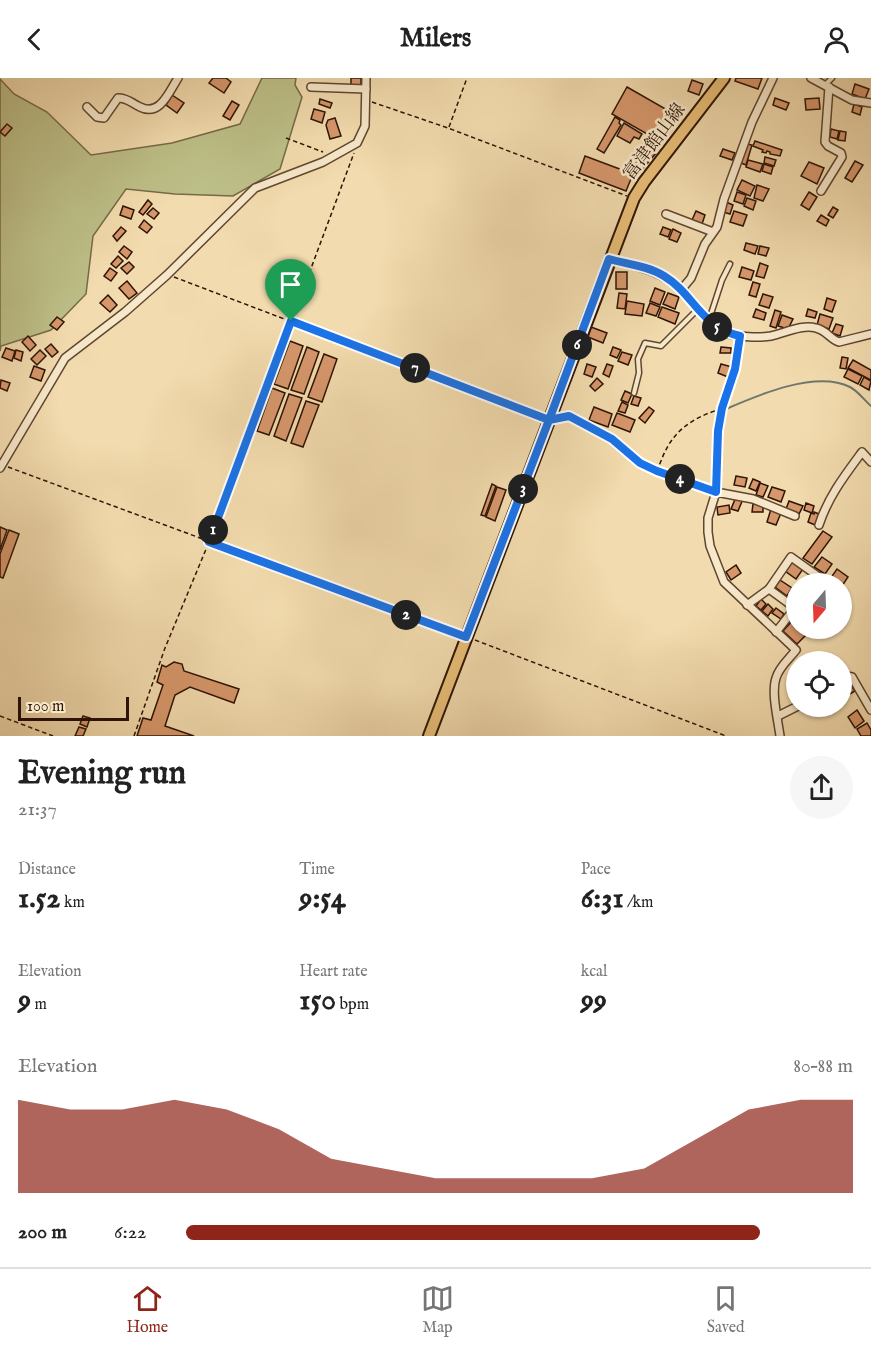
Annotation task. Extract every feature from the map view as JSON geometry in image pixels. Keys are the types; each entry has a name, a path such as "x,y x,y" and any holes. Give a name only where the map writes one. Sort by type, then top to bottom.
{"main road":[{"name":"富津館山線","path":"429,736 634,198 724,78"}],"street":[{"path":"87,107 97,117 104,118 118,98 125,98 140,108 151,110 159,108 178,78"},
{"path":"1,466 65,358 167,275 255,188 332,157 357,143 364,126 366,78"},
{"path":"681,290 691,278 705,244 713,232 752,122 773,78"},
{"path":"812,78 852,100 871,103"},
{"path":"821,191 842,157 842,153 825,142 827,86"},
{"path":"311,87 366,89"},
{"path":"666,214 713,232"},
{"path":"609,259 663,275 681,290 709,321 725,332 740,336 769,336 815,327 839,342 871,334"},
{"path":"819,525 825,505 862,452 871,462"},
{"path":"780,736 774,689 775,678 795,650 724,582 710,546 708,518 716,492 753,500 795,516"},
{"path":"747,605 769,589 790,556 813,573"},
{"path":"769,589 795,608 776,632"},
{"path":"852,677 871,710"},
{"path":"778,716 786,712"}],"lane":[{"path":"827,86 832,78"},
{"path":"709,321 722,280 730,264"},
{"path":"634,393 639,373 638,359 645,343 661,346 697,309"}],"path":[{"path":"448,128 467,78"},
{"path":"366,99 634,198"},
{"path":"286,138 332,157"},
{"path":"134,736 165,648 209,542 357,143"},
{"path":"167,275 549,420 569,416 612,439 640,463 716,492 716,451 722,408 735,369 740,336"},
{"path":"657,471 672,440 691,422 706,413 722,408"},
{"path":"1,466 466,637 726,736"},
{"path":"0,716 53,736"}],"green space":[{"path":"262,78 296,78 295,85 302,97 280,169 233,196 126,189 93,236 86,294 51,330 1,346 0,351 0,79 14,94 47,112 91,155 172,143 240,124"}],"building":[{"path":"213,78 226,78 231,82 224,93 209,83"},
{"path":"351,78 361,78 361,86 351,86"},
{"path":"736,78 762,78 758,89 735,81"},
{"path":"692,80 703,84 699,95 688,91"},
{"path":"855,84 869,89 865,99 852,94"},
{"path":"627,87 669,111 654,138 612,114"},
{"path":"172,95 184,103 177,113 166,105"},
{"path":"775,98 789,103 786,110 773,105"},
{"path":"819,98 820,109 806,110 805,99"},
{"path":"320,99 332,103 330,108 319,104"},
{"path":"232,101 239,105 230,120 223,116"},
{"path":"854,104 862,107 860,115 852,112"},
{"path":"314,109 325,112 322,123 311,119"},
{"path":"615,117 620,120 621,125 604,153 597,149"},
{"path":"335,118 341,136 330,139 326,125 328,120"},
{"path":"624,123 642,134 639,139 634,137 630,143 617,136"},
{"path":"7,124 12,128 5,136 0,132"},
{"path":"831,129 839,131 837,139 830,137"},
{"path":"840,131 846,132 845,141 838,140"},
{"path":"755,141 782,150 780,156 767,151 762,152 763,150 753,146"},
{"path":"644,143 656,153 641,171 629,161"},
{"path":"747,144 752,145 746,165 741,163"},
{"path":"723,149 735,153 732,160 720,156"},
{"path":"585,156 633,174 626,191 579,173"},
{"path":"765,157 776,160 774,166 764,163"},
{"path":"748,160 763,164 760,172 746,167"},
{"path":"855,161 863,165 852,182 845,178"},
{"path":"809,162 824,168 817,184 801,176"},
{"path":"764,164 773,167 771,174 762,171"},
{"path":"742,180 755,186 750,196 737,190"},
{"path":"757,185 769,189 763,201 754,198"},
{"path":"737,192 746,195 743,204 734,201"},
{"path":"809,192 817,197 809,210 801,205"},
{"path":"747,198 756,201 753,210 744,206"},
{"path":"148,200 152,204 143,215 139,212"},
{"path":"726,202 733,205 730,214 723,212"},
{"path":"123,206 134,210 131,219 120,215"},
{"path":"833,207 838,210 833,218 828,215"},
{"path":"153,208 159,213 154,219 147,214"},
{"path":"696,211 705,215 702,224 692,220"},
{"path":"734,211 747,215 743,226 730,222"},
{"path":"821,215 829,220 826,226 817,221"},
{"path":"144,220 152,227 147,233 139,227"},
{"path":"121,227 126,231 117,241 113,236"},
{"path":"663,227 671,230 668,237 660,234"},
{"path":"673,229 681,233 677,242 669,239"},
{"path":"746,243 758,246 755,254 744,250"},
{"path":"124,246 132,252 127,259 119,252"},
{"path":"760,246 769,248 766,256 758,254"},
{"path":"118,256 123,261 116,268 111,264"},
{"path":"129,262 134,267 127,274 121,268"},
{"path":"760,263 768,266 764,278 756,276"},
{"path":"742,267 754,271 751,280 739,277"},
{"path":"110,268 117,273 111,281 104,276"},
{"path":"616,272 627,272 627,289 616,289"},
{"path":"127,281 137,293 129,299 119,288"},
{"path":"753,282 760,284 756,297 749,295"},
{"path":"655,288 665,292 660,305 650,301"},
{"path":"619,293 627,294 625,309 617,308"},
{"path":"668,293 679,297 675,309 663,304"},
{"path":"763,294 773,297 769,308 759,305"},
{"path":"108,295 117,305 110,312 100,303"},
{"path":"827,298 836,301 832,312 824,309"},
{"path":"627,301 644,304 642,316 625,314"},
{"path":"650,303 660,307 656,316 646,313"},
{"path":"662,307 679,313 675,324 658,317"},
{"path":"756,309 766,313 764,320 753,317"},
{"path":"808,309 817,312 815,318 806,316"},
{"path":"775,310 781,312 776,328 770,326"},
{"path":"820,314 833,318 829,329 817,325"},
{"path":"782,315 793,319 788,329 778,326"},
{"path":"57,317 64,322 57,330 50,325"},
{"path":"836,324 843,326 840,336 832,333"},
{"path":"591,327 607,333 603,343 588,337"},
{"path":"28,336 36,345 30,351 22,342"},
{"path":"290,341 303,346 288,389 274,384"},
{"path":"51,344 58,352 52,357 45,349"},
{"path":"307,347 319,352 304,394 291,390"},
{"path":"613,347 621,350 617,358 610,355"},
{"path":"721,347 731,348 731,353 720,353"},
{"path":"6,348 15,351 12,361 2,357"},
{"path":"16,350 23,352 21,361 14,358"},
{"path":"40,350 46,356 37,365 31,359"},
{"path":"622,352 632,355 628,365 618,361"},
{"path":"324,354 337,359 322,402 308,397"},
{"path":"842,357 848,358 846,369 840,368"},
{"path":"853,360 871,370 871,380 848,368"},
{"path":"587,364 596,367 592,377 584,374"},
{"path":"607,364 613,366 609,377 603,374"},
{"path":"721,364 732,367 728,377 718,373"},
{"path":"34,366 45,370 41,381 30,377"},
{"path":"848,369 862,376 858,384 844,377"},
{"path":"864,377 871,381 869,390 860,385"},
{"path":"597,378 603,384 595,391 590,386"},
{"path":"1,380 10,383 7,391 0,388"},
{"path":"272,388 285,393 269,435 257,431"},
{"path":"625,391 632,394 628,403 621,400"},
{"path":"289,394 302,398 286,441 274,436"},
{"path":"634,396 641,398 638,406 631,404"},
{"path":"306,401 319,405 303,447 291,443"},
{"path":"622,402 628,405 625,413 618,411"},
{"path":"594,407 612,414 608,427 589,420"},
{"path":"649,407 654,411 645,423 639,418"},
{"path":"617,413 635,420 630,432 612,425"},
{"path":"736,476 747,478 745,487 734,485"},
{"path":"753,479 760,482 756,491 749,488"},
{"path":"760,483 768,486 763,497 756,495"},
{"path":"492,484 496,486 485,516 481,515"},
{"path":"497,487 506,490 495,521 486,517"},
{"path":"772,487 785,491 781,502 768,497"},
{"path":"736,497 743,499 738,511 731,509"},
{"path":"789,501 803,506 799,514 786,509"},
{"path":"806,503 814,506 812,513 804,510"},
{"path":"753,504 763,505 763,512 752,512"},
{"path":"729,505 730,513 718,515 717,507"},
{"path":"771,509 781,513 776,525 767,522"},
{"path":"814,512 819,514 815,525 808,522 811,513 814,514"},
{"path":"0,527 7,530 0,550"},
{"path":"9,530 19,534 3,578 0,577 0,554"},
{"path":"823,531 832,537 812,564 803,558"},
{"path":"822,557 832,564 826,573 814,567"},
{"path":"792,561 803,569 800,573 785,571"},
{"path":"736,565 741,573 731,580 726,572"},
{"path":"780,580 786,584 786,595 775,587"},
{"path":"761,599 766,604 761,610 756,606"},
{"path":"768,604 773,609 768,616 762,611"},
{"path":"776,608 784,614 781,619 772,613"},
{"path":"792,639 802,639 797,644"},
{"path":"174,662 182,664 184,671 239,689 234,703 190,687 175,695 165,726 194,736 137,736 143,718 151,720 163,685 157,682 162,665 166,667"},
{"path":"857,710 864,721 855,728 848,717 852,717 852,714"},
{"path":"83,716 90,718 87,727 80,724"},
{"path":"867,723 871,736 861,736 857,729"},
{"path":"79,727 86,729 83,736 75,736"}],"waterway":[{"path":"726,409 770,391 821,381 836,382 850,387 871,406"}],"route":[{"path":"291,321 209,542 466,637 549,420 569,416 612,439 640,463 716,492 718,431 722,408 735,369 740,336 725,332 707,320 681,290 663,275 609,259 549,420 291,321"}]}
